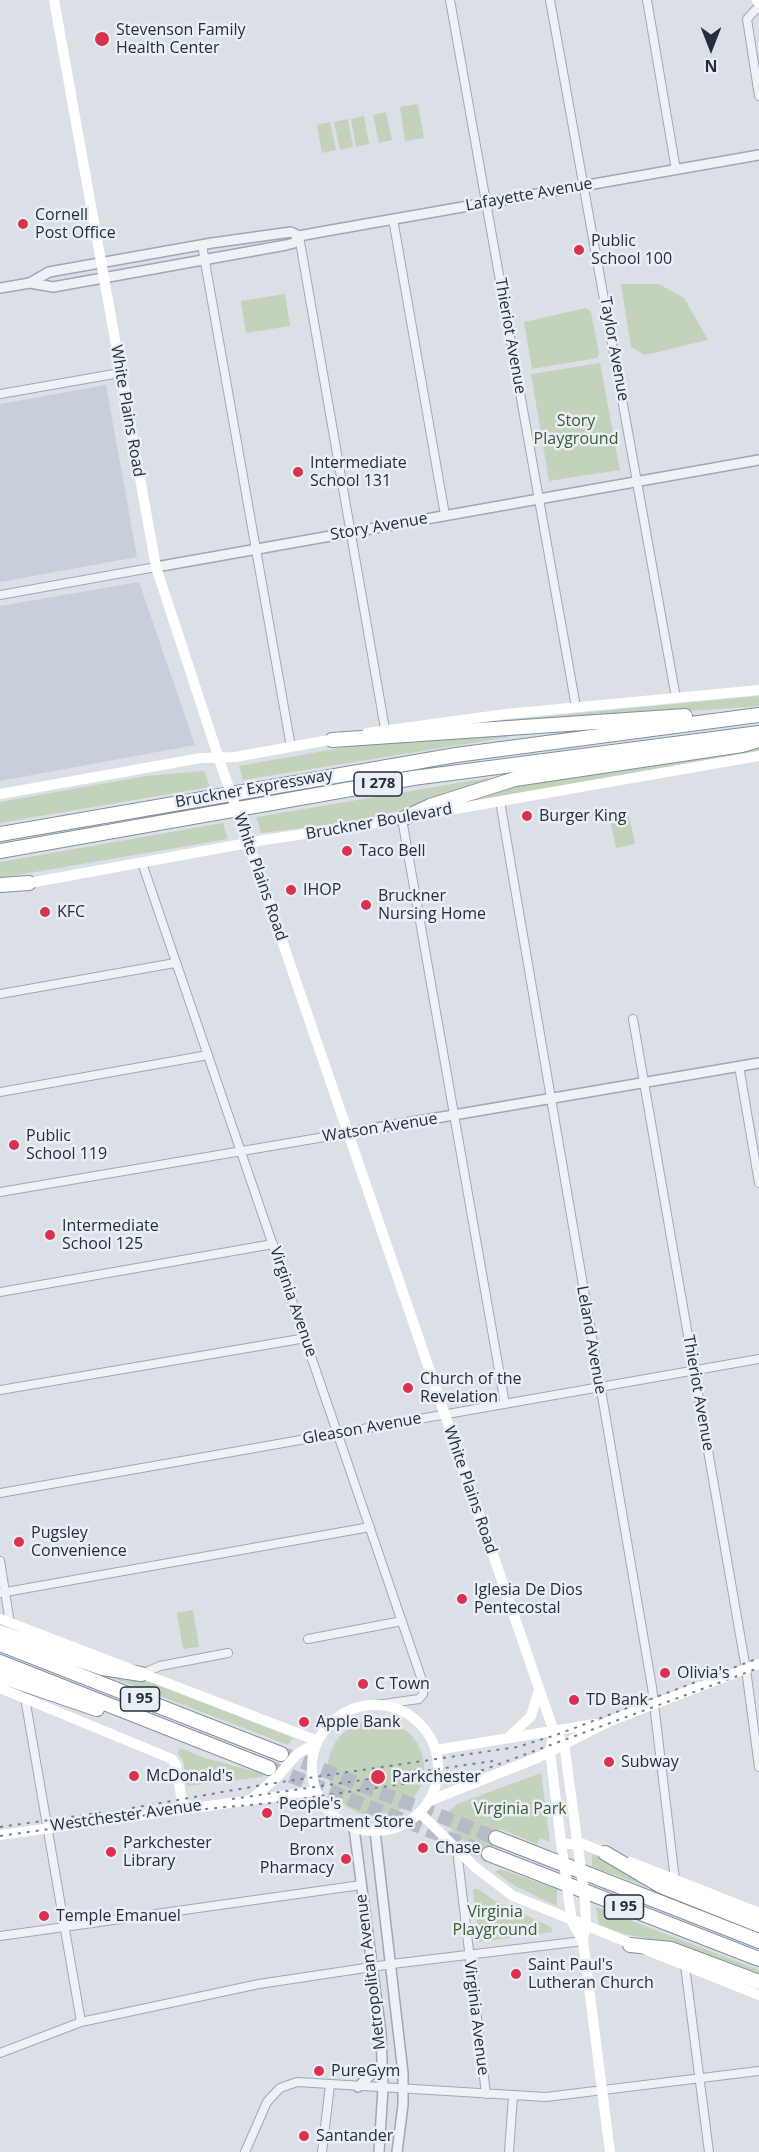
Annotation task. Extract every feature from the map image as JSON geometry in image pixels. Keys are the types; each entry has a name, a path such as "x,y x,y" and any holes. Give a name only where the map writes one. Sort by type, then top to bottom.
{"highway":[{"name":"Bruckner Expressway","path":"0,834 412,762 759,715"},
{"path":"332,740 680,716 739,718"},
{"name":"Bruckner Expressway","path":"0,851 446,773 759,733"},
{"path":"402,819 430,806 515,779 742,745 759,740"},
{"path":"0,885 29,883"},
{"path":"3,1625 102,1668 141,1674"},
{"name":"I 95","path":"0,1644 281,1754"},
{"name":"I 95","path":"0,1662 269,1768"},
{"path":"0,1676 218,1747"},
{"name":"I 95","path":"496,1838 759,1941"},
{"path":"605,1852 661,1886 759,1925"},
{"name":"I 95","path":"489,1854 759,1959"},
{"path":"630,1945 671,1949 759,1982"}],"main road":[{"name":"White Plains Road","path":"54,0 156,567 219,757 554,1732 564,1743 585,1901 586,1927 583,1941 610,2152"},
{"path":"0,794 201,758 291,747 385,729 576,707 759,690"},
{"name":"Bruckner Boulevard","path":"0,890 249,843 402,819 759,756"},
{"path":"429,1801 521,1766 610,1721 759,1664"},
{"path":"141,1674 317,1742"},
{"path":"0,1688 174,1760 183,1808"},
{"path":"509,1737 531,1716 540,1689"},
{"path":"376,1705 390,1707 411,1716 427,1731 436,1750 438,1775 429,1801 420,1813 399,1827 375,1831 354,1828 332,1814 316,1791 312,1768 317,1742 328,1726 341,1715 361,1706 376,1705"},
{"path":"436,1750 610,1721"},
{"name":"White Plains Road","path":"554,1732 550,1751 568,1894 572,1922 583,1941"},
{"path":"252,1799 279,1775 296,1755 317,1742"},
{"name":"Westchester Avenue","path":"0,1835 316,1791"},
{"path":"420,1813 502,1890 572,1922 759,1995"},
{"path":"562,1849 577,1843 605,1852 759,1913"}],"street":[{"name":"Thieriot Avenue","path":"450,0 576,707"},
{"name":"Taylor Avenue","path":"550,0 676,698"},
{"path":"646,0 676,170"},
{"path":"758,3 747,19 759,96"},
{"name":"Lafayette Avenue","path":"0,288 30,283 53,287 286,245 294,243 299,237 393,219 759,155"},
{"path":"393,219 445,515"},
{"name":"Lafayette Avenue","path":"30,283 49,272 202,244 291,232 299,237"},
{"path":"299,237 385,729"},
{"path":"202,244 291,747"},
{"path":"0,394 120,373"},
{"name":"Story Avenue","path":"0,595 759,460"},
{"name":"Leland Avenue","path":"500,801 652,1687 652,1704 675,1880"},
{"path":"402,819 505,1404"},
{"name":"Virginia Avenue","path":"142,863 424,1686 423,1694 416,1700 376,1705"},
{"path":"0,994 175,963"},
{"name":"Thieriot Avenue","path":"633,1019 746,1669 759,1767"},
{"path":"0,1092 207,1055"},
{"name":"Watson Avenue","path":"0,1192 759,1063"},
{"path":"739,1066 759,1183"},
{"path":"0,1292 273,1244"},
{"path":"0,1390 306,1338"},
{"name":"Gleason Avenue","path":"0,1493 759,1359"},
{"path":"3,1593 369,1527"},
{"path":"0,1561 3,1625"},
{"path":"308,1639 402,1621"},
{"path":"141,1674 160,1666 228,1653"},
{"path":"25,1698 81,2022"},
{"name":"Metropolitan Avenue","path":"354,1828 381,2033 383,2088 379,2152"},
{"name":"Metropolitan Avenue","path":"375,1831 392,1964 403,2089 396,2152"},
{"name":"Virginia Avenue","path":"457,1850 486,2094"},
{"path":"0,1936 361,1885"},
{"path":"0,2053 81,2022 251,1986 372,1966 583,1941"},
{"path":"685,1966 710,2152"},
{"path":"358,2087 381,2065"},
{"path":"245,2152 258,2120 275,2093 297,2082 546,2097 759,2071"},
{"path":"322,2152 330,2085"},
{"path":"509,2152 513,2096"}],"shaded area":[{"path":"106,385 137,557 0,582 0,404"},
{"path":"139,582 195,745 0,781 0,606"}],"green space":[{"path":"418,104 424,138 405,141 400,107"},
{"path":"386,112 392,140 379,143 373,115"},
{"path":"364,116 369,144 356,147 351,119"},
{"path":"348,119 353,147 340,150 334,122"},
{"path":"330,122 336,150 322,153 317,125"},
{"path":"621,284 659,284 684,298 708,340 645,355 631,347"},
{"path":"285,294 290,326 246,333 241,301"},
{"path":"586,308 591,312 599,353 597,358 532,369 524,322"},
{"name":"Story Playground","path":"600,363 620,470 549,481 531,374"},
{"path":"759,696 759,706 466,726 465,724"},
{"path":"509,733 508,737 497,739 243,780 239,766 385,740"},
{"path":"759,747 759,751 475,801 475,796 525,780"},
{"path":"204,771 210,787 0,823 0,802 146,776"},
{"path":"488,778 488,781 390,813 351,822 261,833 256,817"},
{"path":"629,816 635,844 616,848 610,820"},
{"path":"223,823 228,839 0,878 0,862"},
{"path":"193,1610 199,1647 183,1649 177,1613"},
{"path":"103,1674 151,1682 293,1738 288,1745"},
{"path":"376,1720 394,1724 410,1734 420,1750 424,1768 420,1786 410,1802 394,1812 376,1816 358,1812 342,1802 332,1786 328,1768 332,1750 342,1734 358,1724"},
{"path":"180,1748 205,1758 264,1774 262,1777 187,1786 183,1761 178,1753"},
{"name":"Virginia Park","path":"541,1773 550,1842 540,1838 537,1844 500,1829 486,1863 441,1819 457,1804"},
{"path":"592,1854 608,1861 673,1896 592,1867"},
{"path":"500,1869 557,1889 557,1906 515,1886 495,1872"},
{"name":"Virginia Playground","path":"473,1889 478,1889 495,1901 551,1927 552,1932 479,1942"},
{"path":"596,1907 759,1970 759,1976 673,1943 624,1934 599,1925"}],"tunnel":[{"path":"283,1754 496,1838"},
{"path":"271,1768 489,1854"}],"railway":[{"path":"132,1808 268,1784 517,1747 556,1735 759,1658"},
{"path":"0,1836 161,1813 271,1803 472,1774 759,1668"},
{"path":"232,1799 493,1761"},
{"path":"0,1827 105,1812"}],"place":[{"name":"Stevenson Family Health Center","path":"102,39"},
{"name":"Cornell Post Office","path":"23,224"},
{"name":"Public School 100","path":"579,250"},
{"name":"Intermediate School 131","path":"298,472"},
{"name":"Burger King","path":"527,816"},
{"name":"Taco Bell","path":"347,851"},
{"name":"IHOP","path":"291,890"},
{"name":"Bruckner Nursing Home","path":"366,905"},
{"name":"KFC","path":"45,912"},
{"name":"Public School 119","path":"14,1145"},
{"name":"Intermediate School 125","path":"50,1235"},
{"name":"Church of the Revelation","path":"408,1388"},
{"name":"Pugsley Convenience","path":"19,1542"},
{"name":"Iglesia De Dios Pentecostal","path":"462,1599"},
{"name":"Olivia's","path":"665,1673"},
{"name":"C Town","path":"363,1684"},
{"name":"TD Bank","path":"574,1700"},
{"name":"Apple Bank","path":"304,1722"},
{"name":"Subway","path":"609,1762"},
{"name":"McDonald's","path":"134,1776"},
{"name":"Parkchester","path":"378,1777"},
{"name":"People's Department Store","path":"267,1813"},
{"name":"Chase","path":"423,1848"},
{"name":"Parkchester Library","path":"111,1852"},
{"name":"Bronx Pharmacy","path":"346,1859"},
{"name":"Temple Emanuel","path":"44,1916"},
{"name":"Saint Paul's Lutheran Church","path":"516,1974"},
{"name":"PureGym","path":"319,2071"},
{"name":"Santander","path":"304,2136"}]}
